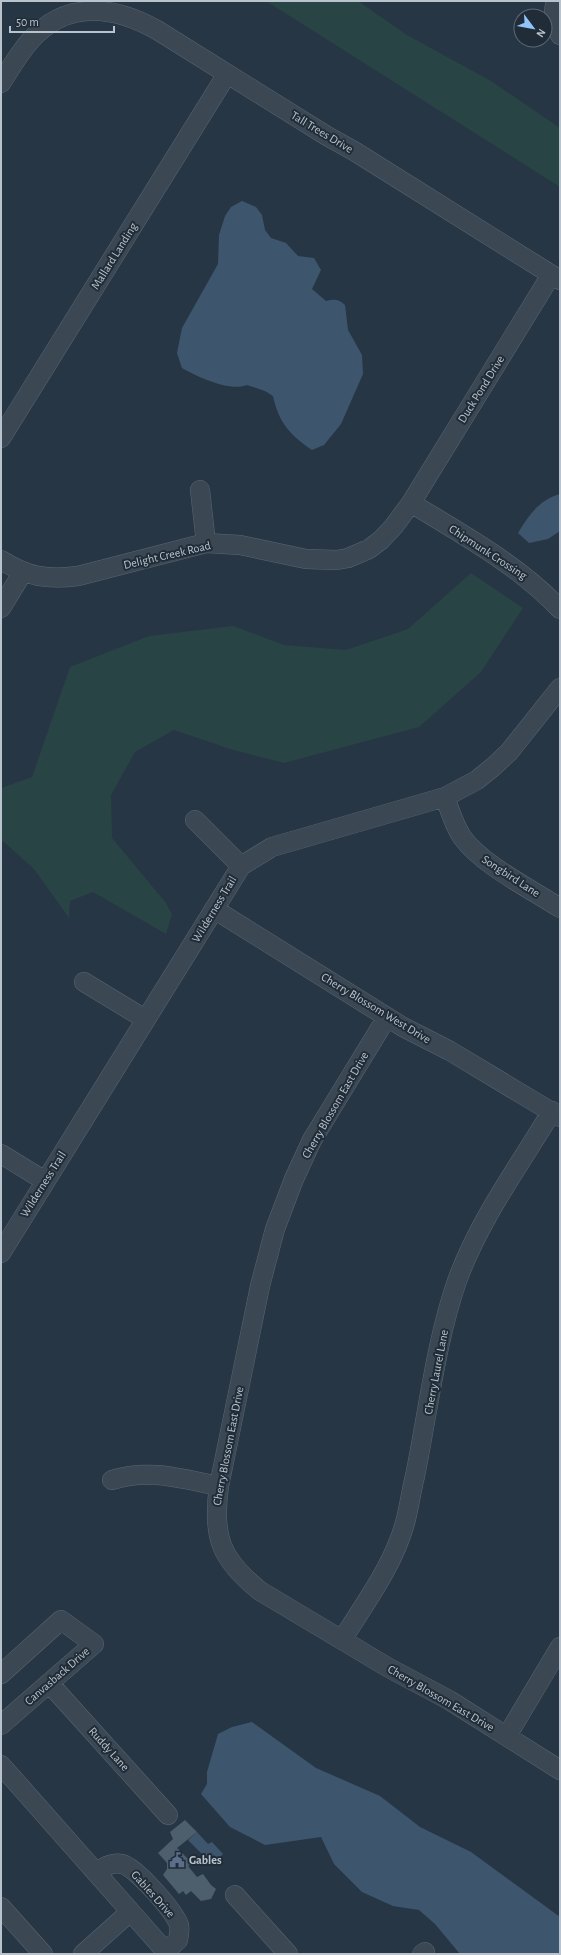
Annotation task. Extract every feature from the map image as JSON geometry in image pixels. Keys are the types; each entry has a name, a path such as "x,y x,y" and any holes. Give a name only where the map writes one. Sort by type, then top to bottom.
{"street":[{"path":"556,1 553,10 554,22 560,35"},
{"name":"Tall Trees Drive","path":"1,83 15,60 35,35 53,22 76,13 98,10 122,14 138,19 556,277"},
{"name":"Mallard Landing","path":"1,438 227,74"},
{"name":"Duck Pond Drive","path":"411,503 556,277"},
{"path":"200,490 206,543"},
{"name":"Delight Creek Road","path":"1,560 23,572 47,578 78,576 206,543 240,545 306,559 342,559 369,548 381,540 394,526 411,503"},
{"name":"Chipmunk Crossing","path":"411,503 514,567 539,587 560,609"},
{"path":"1,608 23,572"},
{"name":"Wilderness Trail","path":"1,1253 240,866 272,847 445,797 476,780 509,752 560,688"},
{"name":"Songbird Lane","path":"445,797 462,837 471,848 485,860 560,908"},
{"path":"195,820 240,866"},
{"name":"Cherry Blossom West Drive","path":"214,909 387,1017 450,1051 556,1114"},
{"path":"84,982 145,1019"},
{"name":"Cherry Blossom East Drive","path":"387,1017 312,1140 294,1179 275,1229 260,1286 219,1486 216,1515 217,1532 226,1554 237,1571 260,1591 389,1668 415,1681 508,1736 560,1770"},
{"name":"Cherry Laurel Lane","path":"342,1640 394,1553 405,1522 441,1343 462,1269 483,1225 556,1114"},
{"path":"1,1154 46,1181"},
{"path":"112,1480 128,1475 143,1474 167,1476 219,1486"},
{"name":"Canvasback Drive","path":"1,1674 61,1620 94,1644 2,1724"},
{"path":"508,1736 560,1647"},
{"name":"Ruddy Lane","path":"49,1683 168,1815"},
{"name":"Gables Drive","path":"1,1765 130,1912 167,1953 178,1940 180,1927 176,1918 142,1878 122,1864 107,1865 96,1873"},
{"path":"235,1895 288,1954"},
{"path":"1,1907 43,1954"},
{"path":"83,1954 130,1912"}],"green space":[{"path":"266,1 358,1 407,35 491,81 560,128 560,187"},
{"path":"471,573 523,608 481,672 419,727 284,763 230,749 174,730 135,752 111,795 112,838 166,903 172,914 166,934 93,892 70,901 69,918 34,869 1,841 1,788 32,777 70,667 149,636 233,626 284,645 346,650 408,629"}],"water":[{"path":"242,201 256,207 262,215 265,230 271,238 286,243 298,256 314,258 321,270 312,289 326,301 336,300 345,305 348,330 362,355 363,374 341,424 324,445 312,450 297,439 286,428 275,405 273,396 265,391 247,385 232,387 197,375 182,368 177,353 182,328 218,264 219,235 225,216 231,207"},
{"path":"560,494 560,531 548,539 529,543 518,533 522,526 540,504"},
{"path":"252,1722 316,1768 380,1796 420,1827 471,1852 560,1917 560,1954 460,1954 435,1924 419,1910 393,1906 362,1892 334,1864 321,1837 265,1845 230,1827 201,1794 207,1784 207,1772 218,1734 232,1727"},
{"path":"197,1832 208,1844 212,1842 223,1854 218,1859 214,1855 207,1859 188,1840"}],"building":[{"name":"Gables","path":"185,1820 197,1832 177,1848 193,1864 188,1866 197,1877 203,1874 216,1889 211,1899 201,1901 191,1891 186,1895 183,1891 179,1894 163,1875 167,1869 167,1863 158,1853 173,1839 170,1832"}],"place":[{"name":"Gables","path":"177,1860"}]}
